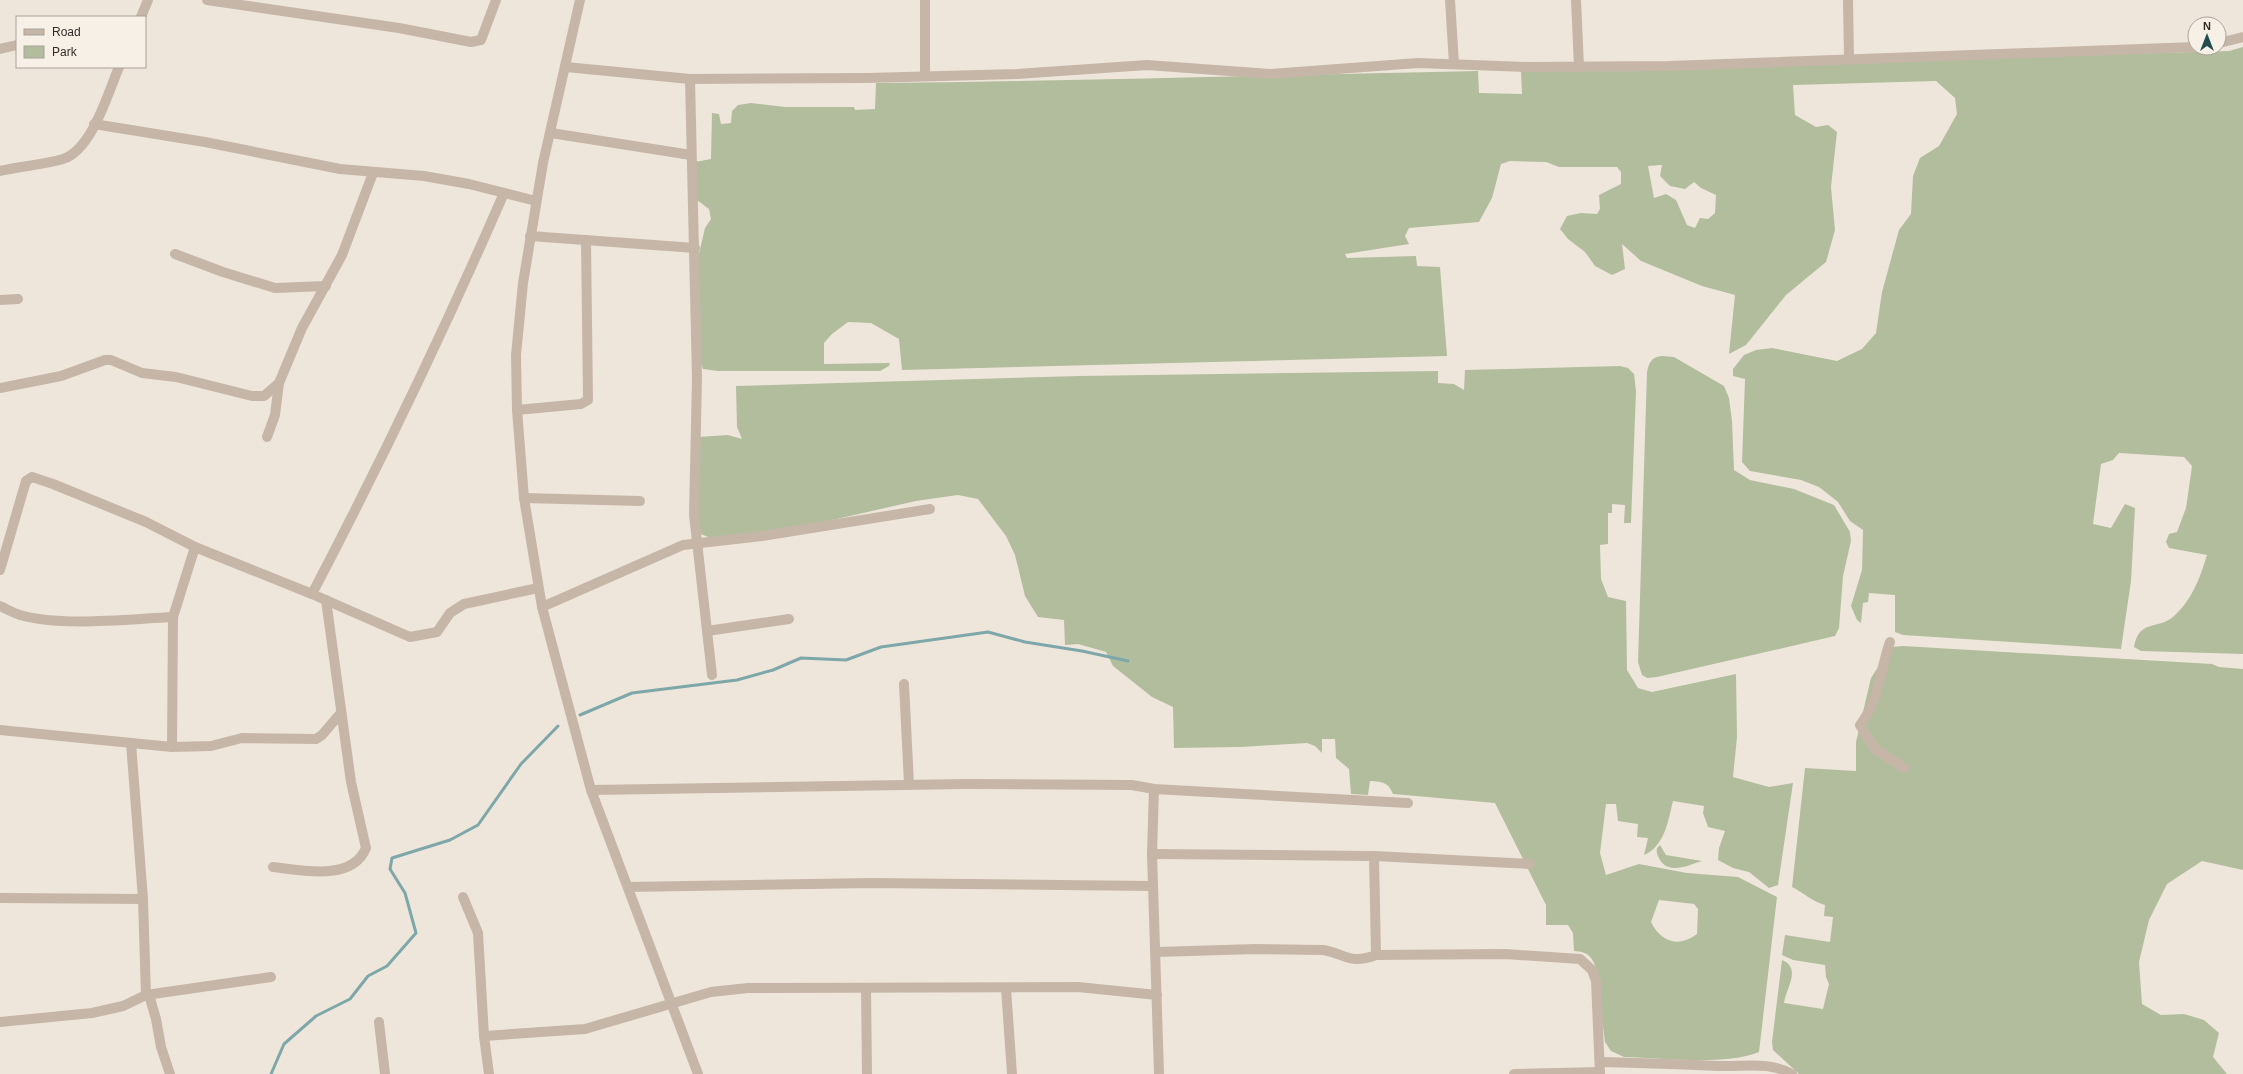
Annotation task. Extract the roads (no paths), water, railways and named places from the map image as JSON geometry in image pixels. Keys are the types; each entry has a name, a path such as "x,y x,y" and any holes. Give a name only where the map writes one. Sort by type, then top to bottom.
{"street":[{"path":"140,16 148,0"},
{"path":"207,0 399,28 471,42 481,40 496,0"},
{"path":"580,0 536,200 523,283 516,355 517,410 524,498 542,607 592,790 698,1074"},
{"path":"925,0 925,76"},
{"path":"1450,0 1454,64"},
{"path":"1576,0 1579,67"},
{"path":"1848,0 1849,59"},
{"path":"2227,41 2243,37"},
{"path":"0,49 16,45"},
{"path":"566,67 690,79 1017,74 1147,65 1270,74 1394,64 1579,67 2187,47"},
{"path":"0,171 64,159 82,147 94,124 119,68"},
{"path":"690,79 697,379 694,515 712,675"},
{"path":"94,124 205,142 300,162 373,173 424,176 468,184 536,200"},
{"path":"551,133 691,155"},
{"path":"267,437 275,415 279,382 297,338 342,255 373,173"},
{"path":"312,594 372,480 429,362 504,193"},
{"path":"530,236 695,248"},
{"path":"517,410 581,404 588,400 586,240"},
{"path":"174,254 223,272 274,288 326,286"},
{"path":"0,300 18,299"},
{"path":"0,388 61,376 106,360 111,360 142,373 176,377 252,396 264,396 279,382"},
{"path":"0,570 26,482 30,477 53,484 146,522 195,547 312,594 410,637 437,632 450,613 464,604 538,588"},
{"path":"524,498 640,501"},
{"path":"542,607 667,550 696,542 762,536 930,509"},
{"path":"172,747 173,617 195,547"},
{"path":"273,867 315,871 336,870 348,866 363,854 366,848 351,782 345,735 340,714 326,600"},
{"path":"0,606 20,614 47,620 105,620 173,617"},
{"path":"707,631 789,619"},
{"path":"1890,642 1879,678 1876,699 1868,715 1860,725 1875,749 1904,768"},
{"path":"904,684 909,784"},
{"path":"0,730 172,747 211,746 242,738 316,739 322,735 340,714"},
{"path":"131,743 143,899 147,995 156,1019 161,1047 170,1074"},
{"path":"592,790 909,784 1132,785 1154,789 1408,803"},
{"path":"1154,789 1152,854 1159,1074"},
{"path":"1152,854 1374,856 1530,864"},
{"path":"1374,856 1376,955"},
{"path":"628,887 872,883 1153,886"},
{"path":"463,897 478,933 484,1036 489,1074"},
{"path":"0,898 143,899"},
{"path":"1156,952 1256,949 1323,950 1332,952 1345,959 1363,960 1376,955 1505,954 1580,959 1592,970 1596,981 1601,1062 1600,1073 1514,1074"},
{"path":"0,1022 92,1014 123,1006 147,995 271,977"},
{"path":"484,1036 585,1029 711,992 748,988 1096,988 1118,993 1157,995"},
{"path":"866,988 868,1074"},
{"path":"1006,988 1012,1074"},
{"path":"379,1022 385,1074"},
{"path":"1601,1062 1726,1070 1766,1065 1780,1067 1792,1074"}],"waterway":[{"path":"580,715 632,693 737,680 773,670 801,658 846,660 881,647 988,632 1025,642 1082,651 1128,661"},
{"path":"271,1074 284,1044 316,1016 350,999 368,976 387,966 416,933 405,893 390,869 392,858 450,840 478,825 521,764 558,726"}]}
